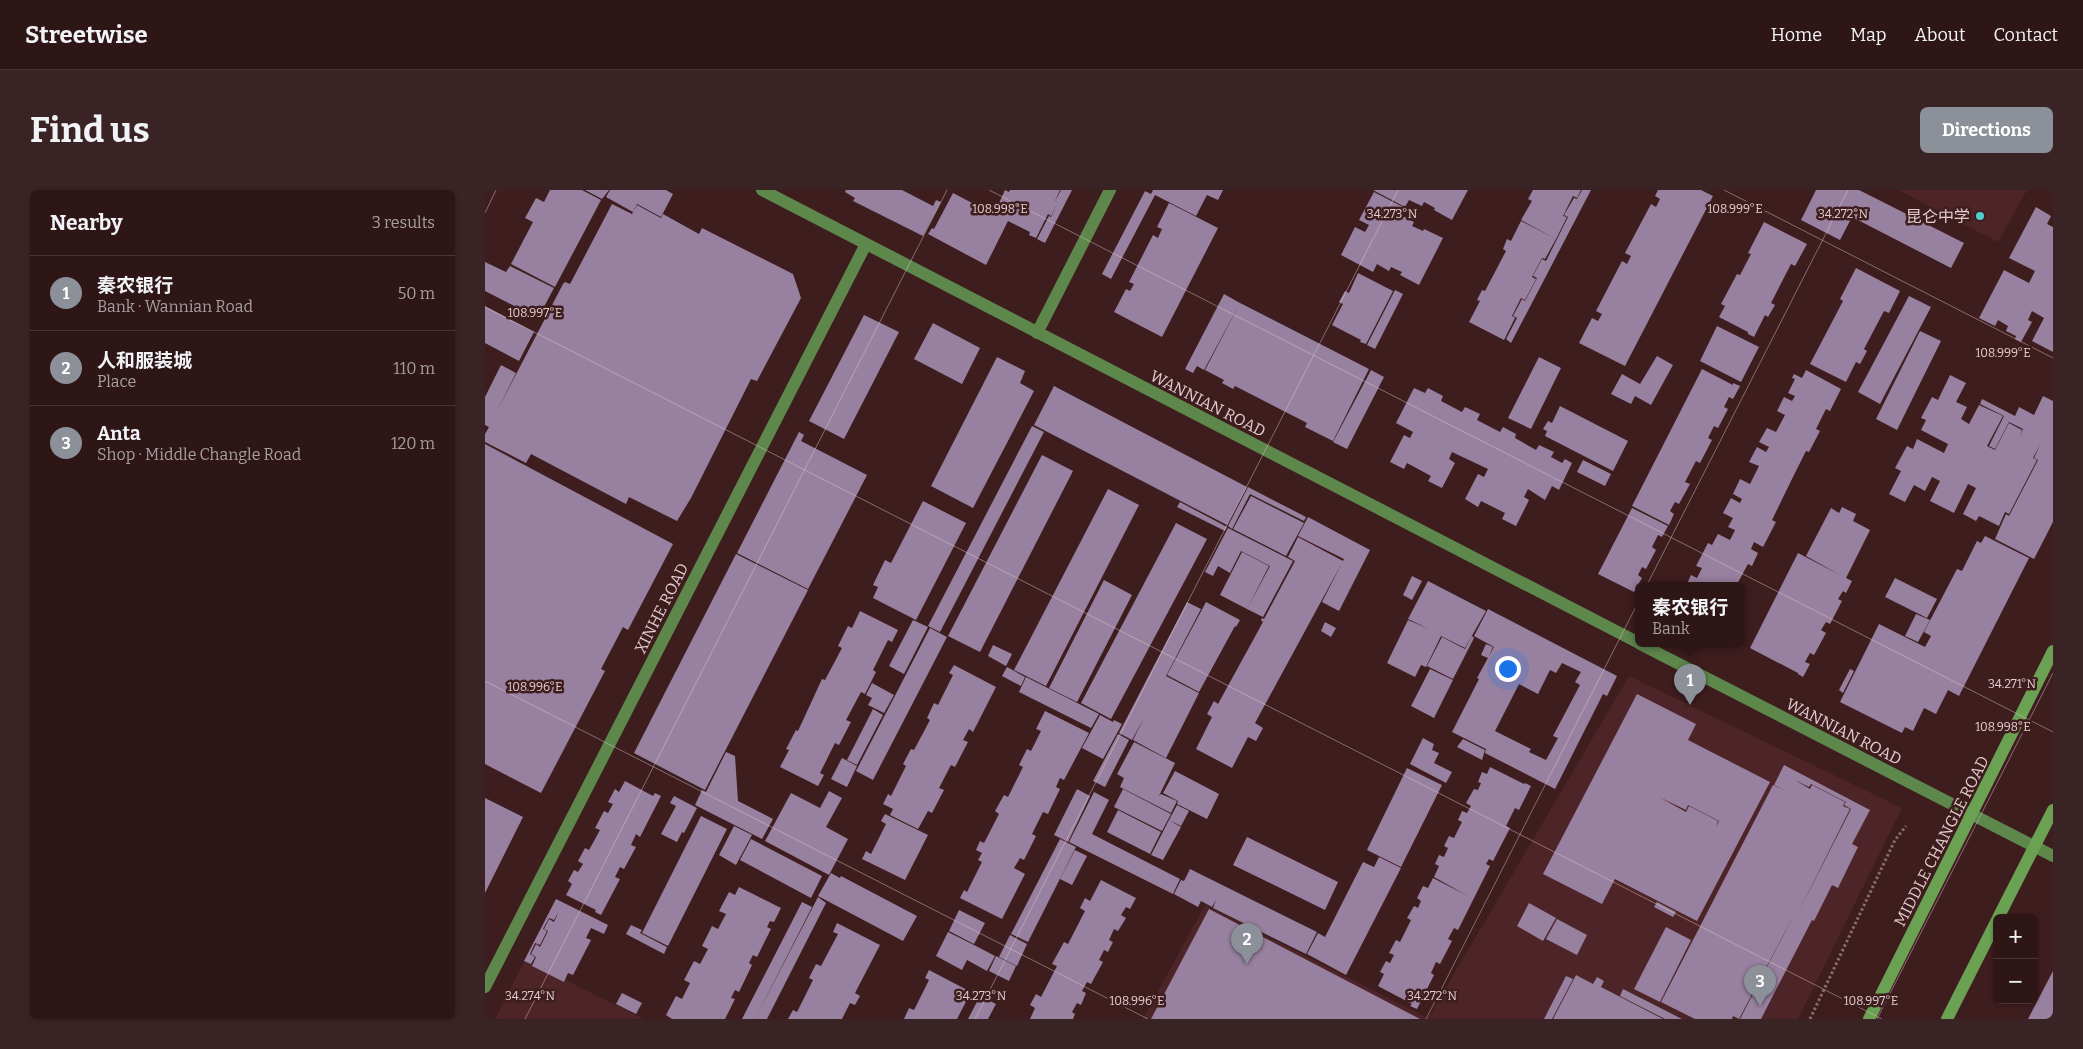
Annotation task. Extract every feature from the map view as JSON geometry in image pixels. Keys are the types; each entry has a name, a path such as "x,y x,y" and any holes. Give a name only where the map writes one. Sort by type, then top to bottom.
{"main road":[{"name":"MIDDLE CHANGLE ROAD","path":"1869,1019 2053,651"},
{"path":"2000,914 2053,810"},
{"path":"1947,1019 1993,927"}],"street":[{"name":"WANNIAN ROAD","path":"762,190 1635,642"},
{"path":"1037,333 1110,190"},
{"name":"XINHE ROAD","path":"485,987 866,244"},
{"name":"WANNIAN ROAD","path":"1645,647 2053,856"}],"path":[{"path":"1809,1019 1895,840 1906,826"}],"shaded area":[{"name":"昆仑中学","path":"1898,190 2027,190 1998,242"},
{"path":"1629,676 1902,808 1798,1019 1143,1019 1205,905 1428,1018"},
{"path":"525,960 644,1019 495,1019"}],"building":[{"path":"550,190 582,190 601,200 555,287 511,264 533,222 525,218 536,198 544,202"},
{"path":"585,190 609,190 602,199"},
{"path":"610,190 666,190 673,194 661,217 637,204 633,212 606,197"},
{"path":"846,190 902,190 933,206 936,200 941,202 923,236 853,201 855,198 845,192"},
{"path":"1005,190 1009,192 1010,190 1060,190 1054,203 1061,190 1072,190 1045,243 1037,239 1049,216 1051,217 1057,204 1051,216 1048,214 1036,238 1029,235 1030,232 1008,221 986,265 928,234 932,228 934,229 953,193 997,216 1003,205 999,203"},
{"path":"1153,190 1223,190 1218,200 1207,195 1196,216 1155,195 1111,279 1102,274 1145,191 1151,194"},
{"path":"1373,190 1468,190 1452,220 1424,202 1422,206 1409,200 1405,207"},
{"path":"1533,190 1581,190 1577,198 1573,196 1563,216 1567,217 1556,239 1521,220 1532,201 1528,199"},
{"path":"1582,190 1591,190 1511,343 1506,339 1517,318 1513,316 1522,299 1525,301 1537,278 1533,276 1542,259 1546,261 1568,217 1564,215 1574,198 1577,199"},
{"path":"1658,190 1701,190 1713,196 1625,366 1579,343 1592,318 1598,321 1602,314 1596,311 1622,261 1627,264 1631,256 1625,253 1651,204 1656,207 1660,199 1655,196"},
{"path":"1816,190 1859,190 1964,243 1951,268 1852,217 1840,240 1801,220"},
{"path":"1374,192 1405,208 1401,215 1414,222 1412,226 1423,231 1424,229 1443,238 1419,285 1400,275 1402,272 1391,267 1389,271 1377,264 1373,272 1341,255 1355,227 1365,232 1369,225 1359,220"},
{"path":"1169,203 1218,228 1162,337 1114,312 1126,289 1130,291 1134,284 1129,282 1153,235 1158,238 1162,229 1157,227"},
{"path":"612,204 632,214 637,205 661,218 663,214 699,234 702,228 793,274 801,298 757,381 751,379 691,498 677,521 629,497 626,504 531,454 526,463 485,442 485,434 489,427 485,425 485,397 501,365 516,373 497,411 563,284 565,282 570,284"},
{"path":"2036,207 2051,216 2047,224 2053,227 2053,352 2032,341 2044,318 2032,311 2028,320 2032,322 2021,342 2015,339 2016,336 2006,331 2008,326 1998,320 1995,326 1979,318 2004,270 2029,283 2035,271 2009,258"},
{"path":"1521,221 1556,239 1545,259 1542,258 1532,277 1536,279 1525,300 1521,298 1512,316 1515,318 1504,340 1469,322 1480,301 1477,300 1482,290 1485,291 1506,251 1503,249 1507,239 1511,241"},
{"path":"1764,222 1807,244 1795,266 1791,264 1771,303 1775,305 1768,317 1765,315 1754,337 1719,317 1725,306 1721,304 1737,274 1740,275 1751,254 1748,253"},
{"path":"485,262 506,272 510,266 554,288 538,318 485,291"},
{"path":"1856,268 1900,291 1889,313 1884,311 1864,349 1867,351 1860,364 1856,362 1846,382 1810,364 1843,301 1840,299"},
{"path":"1358,273 1393,291 1366,344 1332,325 1343,304 1339,302 1345,291 1349,293"},
{"path":"1395,290 1403,294 1375,349 1367,345"},
{"path":"1224,294 1240,303 1204,370 1197,366 1193,373 1185,369"},
{"path":"1909,296 1931,307 1880,404 1858,392"},
{"path":"1240,303 1369,369 1333,441 1305,427 1307,423 1235,386 1233,389 1222,383 1224,380 1205,370"},
{"path":"485,306 534,332 519,361 485,343"},
{"path":"864,315 899,332 844,439 809,421"},
{"path":"933,323 980,348 962,384 914,359"},
{"path":"1717,326 1759,347 1741,382 1700,361"},
{"path":"1920,331 1941,341 1897,430 1876,419"},
{"path":"1657,356 1673,365 1651,405 1635,396 1631,404 1611,394 1622,374 1640,384"},
{"path":"997,357 1025,371 1020,383 1034,391 973,508 931,486"},
{"path":"1539,357 1561,368 1531,429 1508,418"},
{"path":"1702,369 1733,385 1733,383 1740,386 1733,399 1729,397 1724,407 1728,409 1718,428 1714,426 1708,438 1712,440 1700,463 1696,461 1685,482 1690,484 1679,504 1675,502 1670,511 1674,514 1669,525 1632,506"},
{"path":"1371,370 1384,377 1347,449 1333,442"},
{"path":"1806,370 1841,389 1830,411 1826,409 1816,429 1820,431 1809,452 1806,451 1791,481 1772,520 1776,522 1763,547 1754,542 1751,549 1758,553 1752,566 1748,564 1738,582 1688,582 1691,575 1697,578 1702,568 1696,566 1708,543 1712,545 1718,534 1730,540 1735,530 1728,527 1733,518 1723,513 1731,498 1740,503 1742,499 1733,494 1740,479 1750,484 1759,466 1749,462 1757,447 1766,452 1769,447 1759,442 1767,428 1776,432 1785,415 1777,411 1784,397 1792,401 1795,396 1788,393 1795,379 1792,378 1794,374 1802,378"},
{"path":"1950,375 1966,383 1956,402 1967,407 1961,419 1969,424 1979,405 2003,416 1987,446 1995,450 2009,423 2022,430 2020,436 2023,429 2009,422 1995,449 1989,446 2004,416 1980,404 1982,399 2015,416 2019,407 2034,415 2043,396 2053,401 2053,522 2034,559 1995,539 2006,514 2009,516 2038,460 2034,458 2040,445 2033,458 2037,460 2009,514 2005,512 1999,526 1979,516 1976,521 1963,514 1976,488 1968,484 1954,513 1930,501 1940,481 1932,477 1925,491 1914,485 1905,502 1889,494 1901,471 1895,468 1907,446 1913,449 1917,439 1944,453 1948,444 1921,430 1926,420 1921,418 1932,397 1938,400"},
{"path":"1054,386 1247,487 1227,525 1034,425"},
{"path":"1414,388 1425,393 1428,388 1443,396 1441,401 1462,412 1465,407 1480,414 1477,420 1500,432 1503,427 1516,434 1515,438 1536,450 1539,445 1554,452 1551,457 1562,463 1565,459 1572,463 1559,490 1552,486 1545,500 1528,489 1524,497 1529,500 1516,526 1502,519 1505,513 1481,501 1478,507 1465,499 1478,474 1484,477 1488,469 1452,452 1449,459 1455,463 1442,488 1428,481 1431,476 1407,463 1404,469 1390,462 1404,435 1410,438 1413,432 1396,423"},
{"path":"1560,406 1628,441 1613,471 1545,436 1547,431 1543,429 1548,421 1552,423"},
{"path":"1032,426 1044,432 940,632 928,626"},
{"path":"799,432 804,435 801,441 867,475 808,589 737,553"},
{"path":"485,444 673,544 628,630 623,627 601,669 605,671 541,793 485,764"},
{"path":"1042,455 1073,471 980,652 948,636"},
{"path":"1583,460 1611,474 1605,486 1577,472"},
{"path":"1248,487 1306,517 1304,521 1250,494 1232,529 1228,526"},
{"path":"1108,489 1139,505 1046,686 1014,670"},
{"path":"1251,496 1304,523 1286,556 1233,529"},
{"path":"923,501 966,523 916,620 873,598 878,587 873,585 885,560 891,563"},
{"path":"1180,502 1227,527 1225,531 1177,507"},
{"path":"1842,507 1856,514 1853,521 1870,530 1846,578 1852,581 1846,593 1843,591 1838,599 1842,601 1830,624 1826,622 1821,630 1826,633 1814,655 1810,653 1805,662 1810,664 1803,677 1750,648 1798,553 1840,575 1806,556 1831,508 1839,513"},
{"path":"1632,508 1668,526 1662,537 1658,535 1652,547 1656,550 1646,569 1642,567 1638,575 1642,578 1640,582 1635,582 1634,592 1598,574"},
{"path":"1308,517 1370,550 1339,611 1322,602 1344,559 1298,536"},
{"path":"1176,523 1207,539 1111,719 1081,703"},
{"path":"1228,528 1293,561 1263,617 1247,609 1270,566 1241,551 1230,573 1218,566 1213,576 1205,572"},
{"path":"1985,536 2029,558 1959,696 1948,690 1936,714 1924,708 1913,731 1905,727 1902,733 1840,702 1879,624 1925,647 1931,636 1924,632 1957,569 1962,571 1977,541 1981,543"},
{"path":"1298,537 1343,561 1255,723 1263,728 1256,741 1248,737 1232,768 1196,749 1212,717 1207,714 1214,701 1218,704 1263,622 1262,618 1264,619 1295,561 1288,557"},
{"path":"1242,552 1269,566 1247,609 1220,595"},
{"path":"736,554 808,590 705,790 634,753"},
{"path":"1412,576 1422,581 1412,600 1403,595"},
{"path":"1895,578 1937,599 1927,618 1885,597"},
{"path":"1104,580 1132,595 1077,702 1049,688"},
{"path":"1428,581 1486,611 1465,648 1441,636 1426,667 1421,665 1415,677 1387,663 1408,620 1429,629 1408,619"},
{"path":"1187,602 1201,609 1166,676 1199,693 1166,758 1133,740 1144,718 1132,740 1119,733"},
{"path":"1206,602 1240,620 1199,692 1167,675"},
{"path":"1488,609 1617,676 1607,696 1603,694 1555,789 1485,753 1486,749 1452,732 1479,679 1477,678 1494,647 1474,636","holes":["1562,663 1581,672 1575,682 1580,685 1553,736 1558,738 1546,760 1529,752 1531,749 1495,731 1519,684 1538,694 1550,670 1556,673"]},
{"path":"860,611 898,630 892,642 888,640 873,670 876,672 865,694 861,692 846,720 851,722 839,745 835,743 820,773 824,775 818,786 780,767 789,750 786,749 796,730 798,731 822,679 825,680 842,648 838,646 848,626 852,628"},
{"path":"1916,614 1930,620 1918,642 1905,636"},
{"path":"913,620 928,627 904,674 889,666"},
{"path":"1325,622 1336,628 1331,637 1321,631"},
{"path":"930,628 947,637 873,780 856,771"},
{"path":"1472,636 1474,638 1453,679 1427,666 1442,637 1465,649"},
{"path":"1486,644 1493,647 1488,658 1481,655"},
{"path":"993,645 1012,654 1006,666 988,656"},
{"path":"954,665 996,687 973,732 969,729 963,740 968,742 955,767 951,765 939,788 944,790 932,813 928,811 918,829 890,815 893,809 883,804 888,794 891,796 906,766 903,764 911,749 914,750 930,720 927,718 934,703 938,705 953,675 949,673"},
{"path":"1007,667 1025,677 1021,686 1002,676"},
{"path":"1430,669 1453,680 1434,718 1411,706"},
{"path":"1850,669 1854,671 1843,693 1839,690"},
{"path":"1026,677 1099,714 1091,728 1019,692"},
{"path":"872,683 894,695 884,713 868,705 872,698 866,695"},
{"path":"1637,694 1696,724 1688,740 1770,782 1697,921 1615,879 1602,904 1543,874","holes":["1659,797 1686,810 1688,805 1719,821 1716,827 1718,821 1689,806 1686,812"]},
{"path":"873,709 883,715 857,765 847,760"},
{"path":"1045,711 1089,733 1064,780 1060,778 1056,787 1060,789 1048,814 1043,812 1032,834 1036,836 1024,860 1020,858 1014,868 1025,874 1002,919 960,898 964,890 967,892 982,862 978,860 982,853 976,850 980,841 984,843 999,814 995,811 1004,795 1008,797 1023,767 1019,765 1027,749 1031,751 1041,731 1036,729"},
{"path":"1100,715 1113,722 1114,720 1122,724 1103,759 1082,748"},
{"path":"1118,734 1129,740 1105,787 1093,781"},
{"path":"1423,738 1434,744 1432,750 1439,753 1434,763 1452,772 1446,783 1410,764"},
{"path":"1463,739 1485,750 1482,760 1457,747"},
{"path":"1134,742 1175,763 1159,796 1161,794 1177,801 1171,813 1120,787 1124,778 1117,774"},
{"path":"726,752 735,756 738,801 773,819 762,839 695,805 702,790 706,792"},
{"path":"842,758 857,766 847,787 831,779"},
{"path":"1784,765 1870,810 1852,844 1858,847 1838,888 1832,885 1814,921 1812,920 1761,1019 1740,1019 1796,911 1739,1019 1733,1016 1732,1019 1695,1019 1661,1002 1773,785 1790,793 1774,785","holes":["1795,780 1809,787 1811,784 1846,802 1844,805 1851,809 1798,913 1850,809 1843,806 1845,802 1812,785 1810,789"]},
{"path":"1490,767 1531,786 1519,810 1515,808 1506,826 1510,828 1493,861 1489,859 1486,864 1490,866 1458,930 1454,928 1448,939 1452,941 1440,964 1436,962 1431,973 1434,975 1417,1009 1410,1006 1412,1004 1378,986 1384,974 1380,972 1386,961 1390,963 1394,955 1389,953 1396,940 1400,942 1411,920 1407,918 1414,906 1418,908 1421,901 1417,898 1423,886 1428,888 1433,878 1468,896 1434,877 1439,866 1435,864 1439,855 1444,857 1448,848 1444,846 1449,836 1454,838 1462,822 1458,820 1462,811 1467,813 1471,806 1466,803 1474,789 1478,790 1481,783 1478,782 1482,772 1487,774"},
{"path":"1407,768 1442,785 1401,867 1367,850"},
{"path":"1175,771 1219,794 1207,819 1177,804 1178,801 1163,793"},
{"path":"625,781 653,796 655,793 661,796 640,837 636,834 631,845 636,847 624,869 620,867 615,877 620,879 601,915 595,912 596,910 566,895 572,884 568,881 574,870 578,872 583,864 578,861 585,848 589,850 600,830 595,828 604,811 608,813 613,804 608,802 615,789 619,792"},
{"path":"1077,789 1090,796 1068,842 1054,835"},
{"path":"1123,789 1171,814 1162,831 1114,807"},
{"path":"829,791 842,798 826,827 848,839 829,875 765,841 791,793 820,808"},
{"path":"1094,792 1109,800 1092,834 1180,879 1173,894 1069,842"},
{"path":"674,796 697,808 677,842 661,834 676,806 670,803"},
{"path":"485,798 523,817 485,893"},
{"path":"1177,805 1189,811 1181,826 1169,820"},
{"path":"1118,810 1161,832 1150,854 1107,832"},
{"path":"885,814 928,835 905,880 862,859 866,851 871,854 886,824 881,821"},
{"path":"701,816 727,829 668,946 642,933"},
{"path":"1169,820 1181,827 1163,860 1151,855"},
{"path":"734,826 752,835 736,865 719,855"},
{"path":"1247,837 1338,882 1325,910 1233,865"},
{"path":"751,839 822,876 811,898 740,860"},
{"path":"1060,839 1076,847 1028,942 1011,934"},
{"path":"1075,850 1087,856 1072,885 1060,879"},
{"path":"1379,857 1401,868 1346,975 1307,954 1318,933 1325,937 1363,862 1374,867"},
{"path":"1190,869 1317,932 1306,954 1213,908 1216,900 1212,907 1201,901 1198,907 1174,894 1181,880 1184,881"},
{"path":"831,873 840,878 841,876 917,916 903,941 818,896"},
{"path":"1101,880 1136,898 1130,909 1126,907 1121,915 1126,918 1118,931 1114,929 1109,940 1113,942 1108,952 1104,950 1099,960 1103,962 1091,984 1087,982 1082,991 1086,993 1081,1005 1077,1003 1072,1012 1075,1014 1073,1019 1030,1019 1035,1008 1030,1005 1036,994 1041,997 1057,966 1052,964 1064,942 1068,944 1085,911 1080,908 1085,898 1090,901"},
{"path":"739,887 781,908 774,922 770,921 767,927 771,929 757,957 753,955 749,963 752,965 739,992 735,990 731,998 735,999 725,1019 672,1019 666,1015 676,996 682,999 690,983 684,980 694,961 700,964 708,949 702,946 712,926 718,929 726,914 719,911 729,892 735,895"},
{"path":"818,897 826,903 767,1019 755,1019"},
{"path":"556,899 608,925 604,934 591,928 586,938 591,940 573,975 568,973 564,982 532,966 536,957 531,954 536,944 540,947 548,931 544,929 549,919 554,922 559,911 554,920 549,918 543,929 547,931 540,945 535,943 530,954 535,957 531,964 524,961"},
{"path":"802,902 812,907 755,1019 742,1019"},
{"path":"1657,902 1676,912 1673,917 1654,907"},
{"path":"1529,903 1556,918 1543,941 1517,926"},
{"path":"1209,909 1420,1019 1151,1019"},
{"path":"959,910 985,923 974,944 949,931"},
{"path":"1557,919 1587,935 1577,955 1546,939"},
{"path":"837,923 880,945 855,993 860,996 855,1005 850,1003 842,1019 788,1019 793,1010 797,1012 813,980 809,978 816,964 821,966 838,934 833,932"},
{"path":"631,925 642,930 640,933 667,947 664,954 626,934"},
{"path":"1666,927 1691,940 1660,1002 1634,989"},
{"path":"948,932 995,956 987,971 967,960 962,970 936,956"},
{"path":"1010,935 1027,944 1017,966 999,957"},
{"path":"996,956 1016,966 1009,981 989,971"},
{"path":"929,970 971,992 957,1019 904,1019 909,1008 914,1010 929,980 925,978"},
{"path":"2053,971 2053,1019 2028,1019 2036,1004 2038,1004 2038,1000"},
{"path":"1576,975 1593,984 1597,977 1604,981 1601,987 1663,1019 1553,1019"},
{"path":"1566,976 1573,979 1552,1019 1544,1019"},
{"path":"1623,989 1682,1019 1665,1019 1620,996"},
{"path":"622,993 642,1003 636,1014 616,1004"},
{"path":"980,996 996,1004 988,1019 968,1019"}],"place":[{"name":"昆仑中学","path":"1980,216"},
{"name":"秦农银行","path":"1690,705"},
{"name":"人和服装城","path":"1247,964"},
{"name":"Anta","path":"1760,1006"}]}
